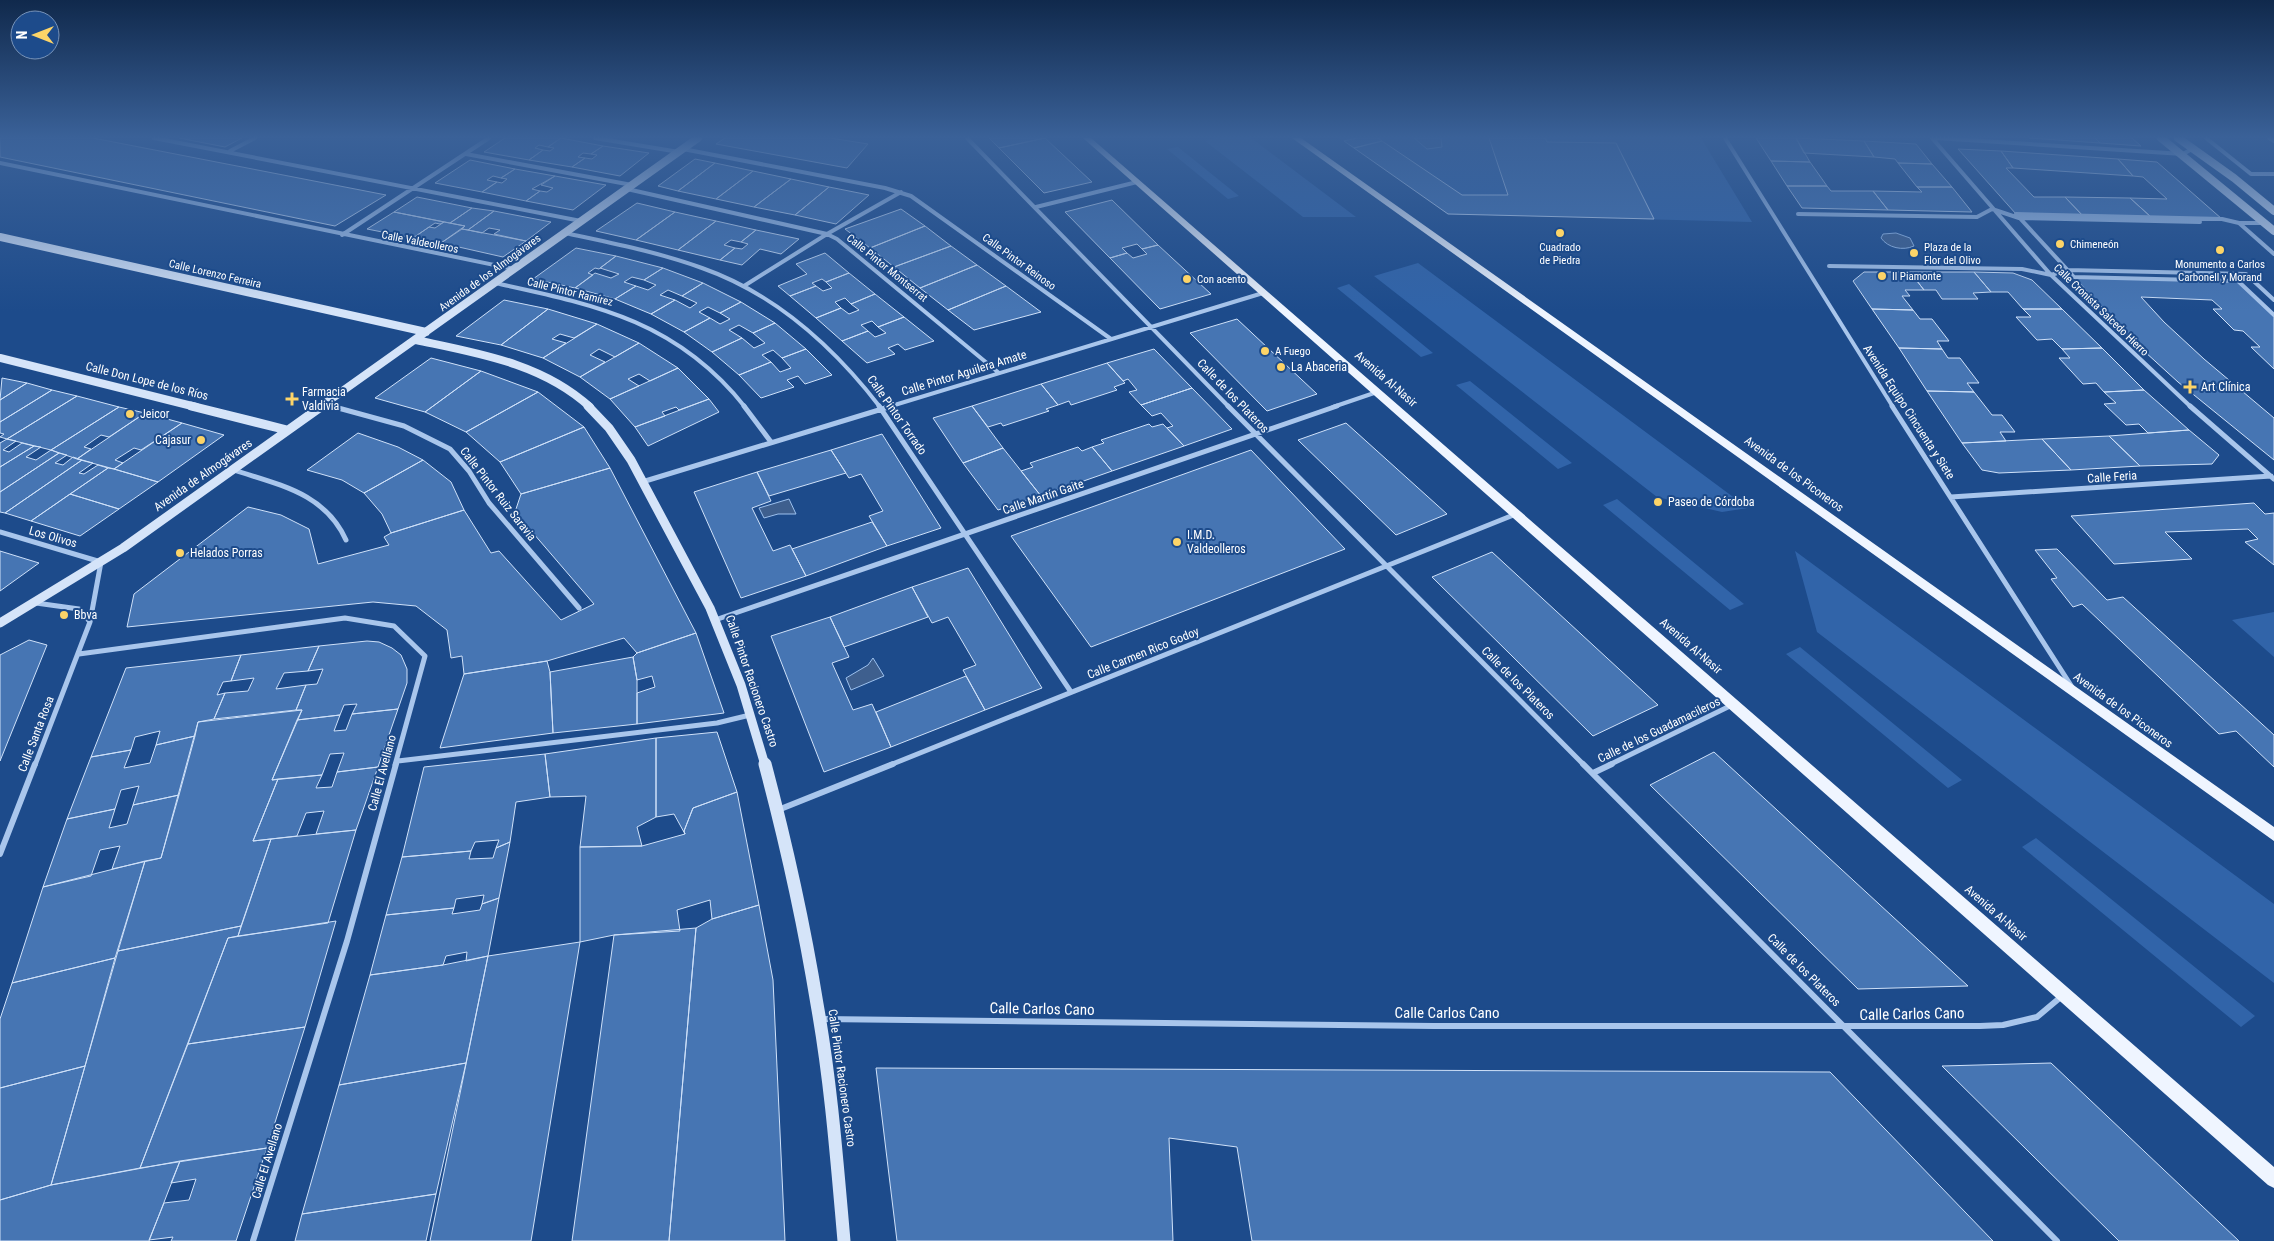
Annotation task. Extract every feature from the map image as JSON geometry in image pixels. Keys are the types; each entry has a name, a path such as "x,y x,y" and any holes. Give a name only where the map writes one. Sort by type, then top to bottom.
{"main road":[{"name":"Avenida Al-Nasir","path":"1153,196 2274,1178"},
{"name":"Avenida de los Piconeros","path":"1377,196 2274,835"}],"street":[{"name":"Calle Valdeolleros","path":"156,196 514,270"},
{"path":"342,235 402,196"},
{"path":"454,196 582,221"},
{"name":"Avenida de los Almogávares","path":"416,340 617,196"},
{"name":"Calle Pintor Montserrat","path":"667,196 827,234 838,239 999,373"},
{"path":"744,286 827,234 894,196"},
{"name":"Calle Pintor Reinoso","path":"908,196 1111,339"},
{"name":"Calle de los Plateros","path":"1025,196 1255,434 1388,565 2057,1241"},
{"path":"1036,207 1081,196"},
{"name":"Avenida Equipo Cincuenta y Siete","path":"1761,196 2078,696"},
{"name":"Calle Cronista Salcedo Hierro","path":"1981,196 2051,275 2158,378 2273,477"},
{"path":"2233,196 2274,231"},
{"path":"2256,196 2274,211"},
{"path":"1798,214 1977,217 1992,209 2019,218"},
{"path":"2266,223 2239,223 2222,219 2016,214 2074,277 2238,281 2274,315"},
{"path":"2239,223 2274,254"},
{"name":"Calle Pintor Torrado","path":"565,233 671,258 744,286 803,323 834,352 882,409 1071,692"},
{"name":"Calle Lorenzo Ferreira","path":"0,237 426,332"},
{"path":"1829,266 2022,269 2051,275 2067,270 2246,274 2274,300"},
{"name":"Calle Pintor Ramírez","path":"494,284 591,304 638,322 673,340 700,360 718,377 771,442"},
{"name":"Calle Pintor Aguilera Amate","path":"642,482 1264,293"},
{"name":"Avenida de Almogávares","path":"0,623 101,562 416,340"},
{"name":"Calle Pintor Racionero Castro","path":"416,340 505,361 554,380 579,397 599,415 621,445 642,482 715,620 750,715 778,810 820,1019 837,1149 844,1241"},
{"name":"Calle Don Lope de los Ríos","path":"0,358 287,430"},
{"name":"Calle Martín Gaite","path":"715,620 1377,392"},
{"name":"Calle Pintor Ruiz Saravia","path":"324,404 404,426 450,449 469,471 489,503 579,608"},
{"path":"234,470 299,494 315,502 330,513 346,540"},
{"name":"Calle Feria","path":"1951,497 2273,477"},
{"name":"Calle Carmen Rico Godoy","path":"778,810 1516,514"},
{"name":"Los Olivos","path":"0,532 101,562"},
{"name":"Calle Santa Rosa","path":"0,854 79,654 90,622 101,562"},
{"path":"36,603 79,609 90,622"},
{"name":"Calle El Avellano","path":"79,654 345,618 394,626 425,656 347,941 253,1241"},
{"name":"Calle de los Guadamacileros","path":"1593,773 1733,704"},
{"path":"398,760 717,723 750,715"},
{"name":"Calle Carlos Cano","path":"820,1019 1434,1026 1846,1027 2003,1025 2037,1017 2064,994"}],"shaded area":[{"path":"1224,196 1239,196 1228,199"},
{"path":"1276,196 1328,196 1356,217 1303,217"},
{"path":"1422,196 1736,196 1752,222 1448,214"},
{"path":"1896,233 1910,238 1914,246 1910,248 1896,248 1881,238 1883,234"},
{"path":"1418,263 1748,508 1722,512 1657,497 1374,276"},
{"path":"1349,284 1433,353 1421,357 1337,288"},
{"path":"1470,381 1572,463 1558,469 1456,385"},
{"path":"789,499 796,514 778,514 764,518 759,508"},
{"path":"1617,499 1744,604 1730,610 1603,505"},
{"path":"1795,551 2274,904 2274,983 1817,632"},
{"path":"2274,612 2274,657 2232,620"},
{"path":"1800,647 1962,780 1948,788 1786,654"},
{"path":"873,658 884,676 851,690 846,678 868,665"},
{"path":"2036,838 2255,1016 2241,1027 2022,847"}],"building":[{"path":"189,196 384,196 335,226"},
{"path":"501,196 533,196 526,201"},
{"path":"533,196 592,196 573,210 526,201"},
{"path":"701,196 720,196 716,199"},
{"path":"720,196 769,196 754,207 716,199"},
{"path":"769,196 818,196 795,215 754,207"},
{"path":"818,196 868,196 836,224 795,215"},
{"path":"1422,196 1642,196 1654,219 1448,214"},
{"path":"1794,196 1877,196 1888,210 1802,208"},
{"path":"1877,196 1959,196 1972,212 1888,210"},
{"path":"2000,196 2065,197 2083,216 2016,214"},
{"path":"2164,196 2196,196 2222,219 2151,217 2130,198 2167,199"},
{"path":"417,197 472,208 450,223 394,212"},
{"path":"2065,197 2130,198 2151,217 2083,216"},
{"path":"1112,200 1158,245 1142,249 1137,244 1122,248 1127,253 1110,258 1065,212"},
{"path":"637,203 675,212 636,240 596,231"},
{"path":"472,208 494,211 468,230 462,229 465,226 450,223"},
{"path":"901,209 925,226 870,248 845,229"},
{"path":"494,211 551,222 526,241 494,234 500,230 489,228 482,233 468,230"},
{"path":"394,212 444,222 440,224 435,223 413,238 367,229"},
{"path":"675,212 716,221 678,250 636,240"},
{"path":"716,221 756,230 741,242 731,240 724,245 735,248 720,260 678,250"},
{"path":"444,222 465,226 441,243 413,238 429,227 435,228"},
{"path":"925,226 951,246 894,267 870,248"},
{"path":"462,229 526,241 503,257 441,243"},
{"path":"756,230 799,239 781,254 760,249 742,265 720,260 735,248 742,249 748,244 741,242"},
{"path":"1158,245 1211,294 1160,309 1110,258 1127,253 1133,258 1147,254 1142,249"},
{"path":"951,246 977,265 920,288 894,267"},
{"path":"576,248 616,256 599,269 595,268 588,273 593,275 575,288 533,279"},
{"path":"825,253 849,273 826,282 822,279 812,283 816,286 790,296 778,286 807,274 796,264"},
{"path":"616,256 663,268 644,280 632,277 624,282 636,286 615,299 575,288 595,273 611,278 619,274 600,268"},
{"path":"977,265 1006,286 948,310 920,288"},
{"path":"663,268 703,283 682,296 668,290 660,295 675,300 651,314 615,299 636,286 648,290 656,285 644,280"},
{"path":"1864,272 1910,272 1924,290 1905,290 1910,296 1902,296 1913,310 1872,309 1853,281"},
{"path":"1910,272 1974,272 1991,292 1973,293 1978,299 1942,299 1936,290 1924,290"},
{"path":"1974,272 2013,273 2032,280 2062,309 2023,309 2008,292 1991,292"},
{"path":"849,273 875,294 851,304 845,298 835,302 841,308 816,318 790,296 816,286 823,291 832,288 826,282"},
{"path":"2074,277 2238,281 2274,315 2274,369 2251,347 2260,347 2243,331 2234,330 2213,309 2222,309 2212,300 2141,297 2164,322 2204,359 2274,418 2274,460 2178,382 2133,341"},
{"path":"703,283 741,302 720,313 708,307 699,312 710,318 684,332 651,314 675,300 690,308 697,303 682,296"},
{"path":"1006,286 1041,312 974,330 948,310"},
{"path":"875,294 904,317 878,327 872,321 861,325 868,331 842,341 816,318 841,308 849,314 859,310 851,304"},
{"path":"504,300 548,309 501,345 456,336"},
{"path":"741,302 775,323 753,333 739,325 729,330 742,338 712,352 684,332 710,318 720,324 730,319 720,313"},
{"path":"548,309 597,324 574,338 560,334 552,339 566,343 543,358 501,345"},
{"path":"1872,309 1913,310 1920,319 1932,319 1949,341 1937,341 1942,349 1899,348"},
{"path":"2023,309 2062,309 2102,348 2062,349 2052,339 2037,340 2016,317 2031,317"},
{"path":"904,317 934,341 905,350 898,344 888,348 895,354 867,363 842,341 868,331 875,337 886,333 878,327"},
{"path":"1237,319 1317,394 1267,411 1190,333"},
{"path":"775,323 806,349 782,358 773,350 762,355 771,362 739,375 712,352 742,338 754,348 765,343 753,333"},
{"path":"597,324 639,343 615,357 599,349 590,355 605,362 580,377 543,358"},
{"path":"639,343 678,368 650,381 639,374 628,379 639,386 610,399 580,377"},
{"path":"1899,348 1942,349 1948,358 1960,358 1979,383 1967,383 1974,392 1927,391"},
{"path":"2102,348 2144,390 2104,392 2096,383 2083,384 2059,358 2070,358 2062,349"},
{"path":"806,349 832,375 805,384 798,376 787,380 794,387 761,398 739,375 771,362 780,372 791,368 782,358"},
{"path":"1154,349 1192,388 1141,405 1129,392 1137,390 1128,379 1123,381 1107,363"},
{"path":"431,358 481,371 425,412 375,398"},
{"path":"1107,363 1125,383 1114,387 1117,390 1071,405 1069,401 1058,405 1041,384"},
{"path":"678,368 709,399 679,410 676,407 662,412 665,416 635,427 610,399"},
{"path":"481,371 538,392 466,432 425,412"},
{"path":"2,378 27,383 0,400"},
{"path":"27,383 52,390 0,422 0,400"},
{"path":"1041,384 1058,405 1046,409 1049,411 1003,426 1001,423 988,427 972,406"},
{"path":"1192,388 1232,429 1184,446 1167,428 1173,426 1161,413 1152,416 1141,405"},
{"path":"52,390 77,396 7,439 0,437 4,434 0,433 0,422"},
{"path":"2144,390 2189,430 2148,433 2139,424 2126,425 2104,404 2116,403 2104,392"},
{"path":"1927,391 1974,392 1992,415 2002,415 2015,432 2000,432 2006,441 1962,443"},
{"path":"538,392 584,427 500,462 466,432"},
{"path":"77,396 119,407 51,450 7,439"},
{"path":"709,399 719,412 648,446 635,427"},
{"path":"972,406 1003,448 963,463 933,418"},
{"path":"119,407 145,413 109,437 101,435 84,447 91,449 77,459 51,450"},
{"path":"145,413 182,423 141,450 134,448 115,460 123,463 114,469 77,459"},
{"path":"182,423 224,435 158,482 114,469"},
{"path":"1346,423 1447,514 1396,535 1298,440"},
{"path":"1149,424 1152,427 1163,424 1184,446 1112,471 1092,447 1104,443 1101,440"},
{"path":"584,427 610,468 521,494 500,462"},
{"path":"2189,430 2219,455 2212,464 2140,466 2109,436"},
{"path":"358,433 398,447 423,460 364,493 342,480 307,470"},
{"path":"882,434 941,528 887,546 869,516 883,511 861,474 849,478 831,450"},
{"path":"2109,436 2140,466 2071,470 2042,439"},
{"path":"7,439 16,441 3,450 9,452 22,443 34,446 0,467 0,443"},
{"path":"2042,439 2071,470 1999,473 1982,470 1962,443"},
{"path":"34,446 41,447 26,457 36,460 51,450 59,453 0,492 0,467"},
{"path":"1078,447 1082,451 1092,447 1112,471 1041,496 1021,471 1033,467 1030,463"},
{"path":"1003,448 1041,496 998,510 963,463"},
{"path":"831,450 846,473 769,496 757,472"},
{"name":"I.M.D. Valdeolleros","path":"1251,450 1345,549 1091,647 1011,536"},
{"path":"59,453 67,455 55,463 63,465 73,457 82,460 5,513 0,512 0,492"},
{"path":"82,460 93,463 79,473 84,474 98,465 108,468 31,521 5,513"},
{"path":"423,460 451,482 464,510 391,533 382,514 364,493"},
{"path":"108,468 158,482 119,509 70,494"},
{"path":"610,468 696,633 637,653 624,638 547,661 464,674 462,656 451,658 447,630 416,606 373,602 127,627 134,594 248,507 281,515 309,529 318,564 389,545 384,537 391,533 464,510 491,553 499,551 561,620 594,604 515,512 521,494"},
{"path":"757,472 771,501 752,508 773,551 790,545 806,576 741,598 694,492"},
{"path":"70,494 119,509 80,536 31,521"},
{"path":"2254,503 2265,514 2274,513 2274,565 2245,542 2258,539 2248,529 2165,532 2192,559 2114,564 2071,516"},
{"path":"872,522 887,546 806,576 792,549"},
{"path":"2057,549 2107,600 2123,597 2274,735 2274,767 2236,731 2219,734 2082,604 2073,607 2051,579 2057,578 2035,550"},
{"path":"0,551 39,563 0,591"},
{"path":"1492,552 1658,705 1593,736 1432,577"},
{"path":"968,568 1042,688 985,710 963,670 976,665 948,617 932,623 912,587"},
{"path":"912,587 928,617 844,647 830,617"},
{"path":"830,617 849,657 832,663 853,710 872,704 891,747 824,772 771,636"},
{"path":"696,633 724,713 637,724 637,693 655,687 652,676 637,680 633,657 637,653"},
{"path":"29,640 47,645 0,761 0,655"},
{"path":"367,641 379,642 401,655 407,669 407,683 398,709 352,714 357,704 344,705 340,715 297,720 302,710 296,710 306,685 317,684 323,669 308,671 319,646"},
{"path":"319,646 308,671 284,673 276,689 306,685 296,710 214,719 225,693 248,691 254,678 231,681 241,655"},
{"path":"241,655 231,681 223,682 217,695 225,693 214,719 198,722 195,736 156,745 160,731 135,737 131,750 91,757 126,668"},
{"path":"633,657 637,680 637,724 553,733 550,672"},
{"path":"547,661 550,672 553,733 440,748 464,674"},
{"path":"966,676 985,710 891,747 876,712"},
{"path":"398,709 378,767 337,772 344,753 330,754 322,775 272,780 297,720 340,715 334,731 346,730 352,714"},
{"path":"302,710 272,780 278,779 253,841 271,839 241,926 118,951 145,861 161,858 198,722"},
{"path":"717,732 737,792 693,808 684,831 685,834 674,814 656,817 656,738"},
{"path":"195,736 179,795 133,805 139,786 121,790 115,809 67,819 91,757 131,750 124,768 150,763 156,745"},
{"path":"656,738 656,817 637,827 642,846 580,847 586,796 550,797 545,754"},
{"path":"1714,752 1968,986 1858,989 1650,785"},
{"path":"545,754 550,797 516,802 510,842 496,848 499,840 475,842 471,851 402,857 424,767"},
{"path":"378,767 356,830 316,834 324,811 306,813 297,836 253,841 278,779 322,775 316,788 332,787 337,772"},
{"path":"737,792 759,905 712,919 710,900 677,910 680,931 614,935 580,942 580,847 642,846 685,834 684,831 693,808"},
{"path":"179,795 161,858 112,869 120,846 100,850 91,876 43,887 67,819 115,809 109,828 127,824 133,805"},
{"path":"356,830 328,923 238,936 271,839"},
{"path":"510,842 499,898 482,904 484,895 456,899 454,908 386,915 402,857 471,851 469,859 493,858 496,848"},
{"path":"145,861 115,958 12,983 43,887"},
{"path":"499,898 488,956 466,961 467,952 446,956 443,965 370,975 386,915 454,908 452,914 480,910 482,904"},
{"path":"759,905 773,980 785,1241 669,1241 696,928 712,919"},
{"path":"336,921 305,1027 188,1044 228,938"},
{"path":"241,926 238,936 228,938 140,1168 51,1185 118,951"},
{"path":"696,928 669,1241 572,1241 614,935"},
{"path":"580,942 531,1241 430,1241 488,956"},
{"path":"488,956 466,1063 339,1085 370,975 443,965"},
{"path":"115,958 85,1066 0,1088 0,1019 12,983"},
{"path":"305,1027 267,1148 140,1168 188,1044"},
{"path":"466,1063 436,1194 302,1214 339,1085"},
{"path":"2051,1063 2239,1241 2119,1241 1942,1066"},
{"path":"85,1066 51,1185 0,1200 0,1088"},
{"path":"876,1068 1830,1072 1993,1241 1252,1241 1237,1147 1169,1138 1173,1241 897,1241"},
{"path":"267,1148 236,1241 171,1241 173,1237 149,1240 164,1203 189,1200 196,1179 171,1183 180,1161"},
{"path":"180,1161 149,1241 0,1241 0,1200 51,1185"},
{"path":"436,1194 426,1241 295,1241 302,1214"}],"place":[{"name":"Cuadrado de Piedra","path":"1560,233"},
{"name":"Chimeneón","path":"2060,244"},
{"name":"Monumento a Carlos Carbonell y Morand","path":"2220,250"},
{"name":"Plaza de la Flor del Olivo","path":"1914,253"},
{"name":"Il Piamonte","path":"1882,276"},
{"name":"Con acento","path":"1187,279"},
{"name":"A Fuego","path":"1265,351"},
{"name":"La Abaceria","path":"1281,367"},
{"name":"Art Clínica","path":"2190,387"},
{"name":"Farmacia Valdivia","path":"292,399"},
{"name":"Jeicor","path":"130,414"},
{"name":"Cajasur","path":"201,440"},
{"name":"Paseo de Córdoba","path":"1658,502"},
{"name":"I.M.D. Valdeolleros","path":"1177,542"},
{"name":"Helados Porras","path":"180,553"},
{"name":"Bbva","path":"64,615"}]}
